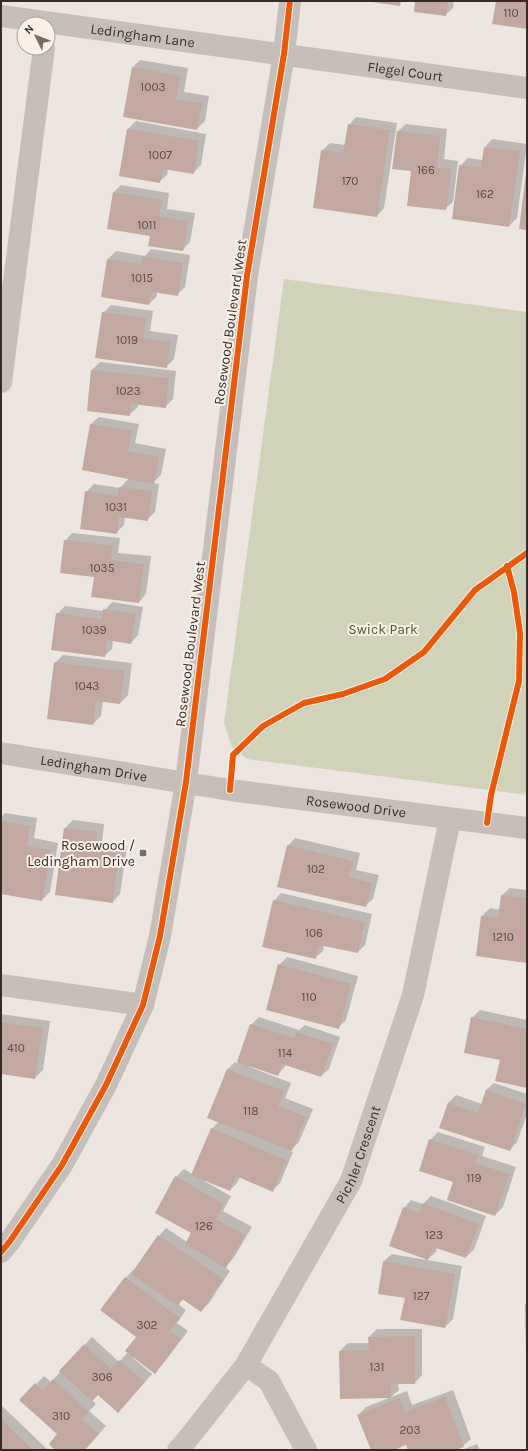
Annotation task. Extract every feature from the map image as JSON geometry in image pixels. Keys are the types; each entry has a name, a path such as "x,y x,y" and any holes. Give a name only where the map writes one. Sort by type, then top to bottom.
{"street":[{"name":"Rosewood Boulevard West","path":"1,1252 62,1165 106,1085 143,1006 160,936 186,782 247,276 284,54 290,1"},
{"name":"Ledingham Lane","path":"1,16 16,18"},
{"name":"Ledingham Lane","path":"56,24 284,54"},
{"name":"Flegel Court","path":"284,54 527,88"},
{"path":"1,382 43,56"},
{"name":"Ledingham Drive","path":"1,753 186,782"},
{"name":"Rosewood Drive","path":"186,782 230,790 527,828"},
{"name":"Pichler Crescent","path":"178,1450 246,1365 351,1181 413,995 450,819"},
{"path":"1,985 143,1006"},
{"path":"246,1365 269,1381 306,1450"}],"green space":[{"name":"Swick Park","path":"284,279 527,312 527,795 247,759 232,747 224,723"}],"building":[{"path":"365,1 401,1 400,6"},
{"path":"415,1 448,1 446,16 414,12"},
{"path":"496,1 527,1 527,29 492,24"},
{"path":"132,67 181,76 176,99 202,103 197,130 123,117"},
{"path":"348,124 390,130 377,217 313,208 321,150 343,153"},
{"path":"127,129 199,141 194,174 163,169 160,183 119,176"},
{"path":"397,131 440,136 437,167 451,169 446,210 407,206 411,171 392,169"},
{"path":"484,147 520,151 509,227 452,219 459,165 481,168"},
{"path":"527,173 527,230 519,229"},
{"path":"113,192 162,200 159,216 188,221 183,251 148,246 150,236 107,229"},
{"path":"143,256 183,263 178,296 152,292 149,305 101,297 107,259 141,264"},
{"path":"102,312 146,318 143,338 170,342 167,368 95,358"},
{"path":"91,370 169,378 166,408 131,404 130,416 87,411"},
{"path":"90,424 132,431 128,451 159,457 154,484 82,470"},
{"path":"119,487 152,491 148,521 119,517 117,534 80,529 85,491 118,496"},
{"path":"64,540 113,546 111,560 144,564 139,603 91,597 94,577 60,573"},
{"path":"103,609 136,614 131,644 107,640 105,657 51,650 56,613 102,619"},
{"path":"54,662 125,671 120,704 96,701 93,725 47,719"},
{"path":"1,821 30,826 27,846 51,850 42,901 1,894"},
{"path":"64,828 97,832 95,850 119,854 113,903 55,895"},
{"path":"287,845 353,861 349,877 372,883 366,907 277,887"},
{"path":"501,895 527,898 527,963 476,956 481,916 498,918"},
{"path":"273,900 365,922 358,953 319,945 316,959 262,947"},
{"path":"278,964 351,984 339,1029 266,1010"},
{"path":"471,1017 527,1029 527,1088 495,1081 500,1060 464,1053"},
{"path":"1,1022 43,1028 35,1079 1,1074"},
{"path":"250,1024 294,1038 296,1032 333,1044 321,1077 282,1064 278,1076 237,1062"},
{"path":"227,1069 284,1091 278,1106 306,1117 292,1151 207,1118"},
{"path":"486,1090 526,1104 510,1151 439,1128 448,1103 478,1113"},
{"path":"211,1128 286,1160 273,1192 236,1176 230,1191 191,1175"},
{"path":"429,1139 478,1155 475,1163 509,1174 495,1216 447,1200 453,1182 419,1171"},
{"path":"175,1176 224,1204 216,1219 245,1235 226,1268 185,1244 191,1233 155,1213"},
{"path":"423,1203 479,1224 466,1258 433,1247 428,1260 389,1246 403,1207 419,1213"},
{"path":"158,1235 223,1279 201,1312 182,1299 178,1306 131,1274"},
{"path":"383,1261 455,1274 445,1328 400,1320 405,1298 378,1294"},
{"path":"125,1277 180,1318 170,1331 181,1339 155,1374 125,1351 136,1337 100,1310"},
{"path":"525,1304 527,1304 527,1356 526,1356"},
{"path":"415,1336 415,1384 391,1384 391,1398 340,1399 339,1351 369,1350 368,1337"},
{"path":"84,1344 111,1369 119,1360 145,1382 118,1413 98,1395 92,1401 59,1371"},
{"path":"53,1379 89,1412 82,1419 99,1434 85,1450 55,1450 49,1444 57,1434 19,1400 35,1383 43,1390"},
{"path":"445,1397 464,1447 456,1450 408,1450 406,1445 394,1450 371,1450 357,1415 400,1398 405,1412"},
{"path":"1,1419 33,1450 1,1450"}],"cycle path":[{"path":"1,1252 62,1165 106,1085 143,1005 160,936 186,782 247,276 284,54 290,1"},
{"path":"230,790 233,755 263,726 304,703 343,694 385,679 424,652 475,590 527,553"},
{"path":"487,823 491,795 519,681 520,633 514,592 507,566"}],"place":[{"name":"Rosewood / Ledingham Drive","path":"143,853"}]}
